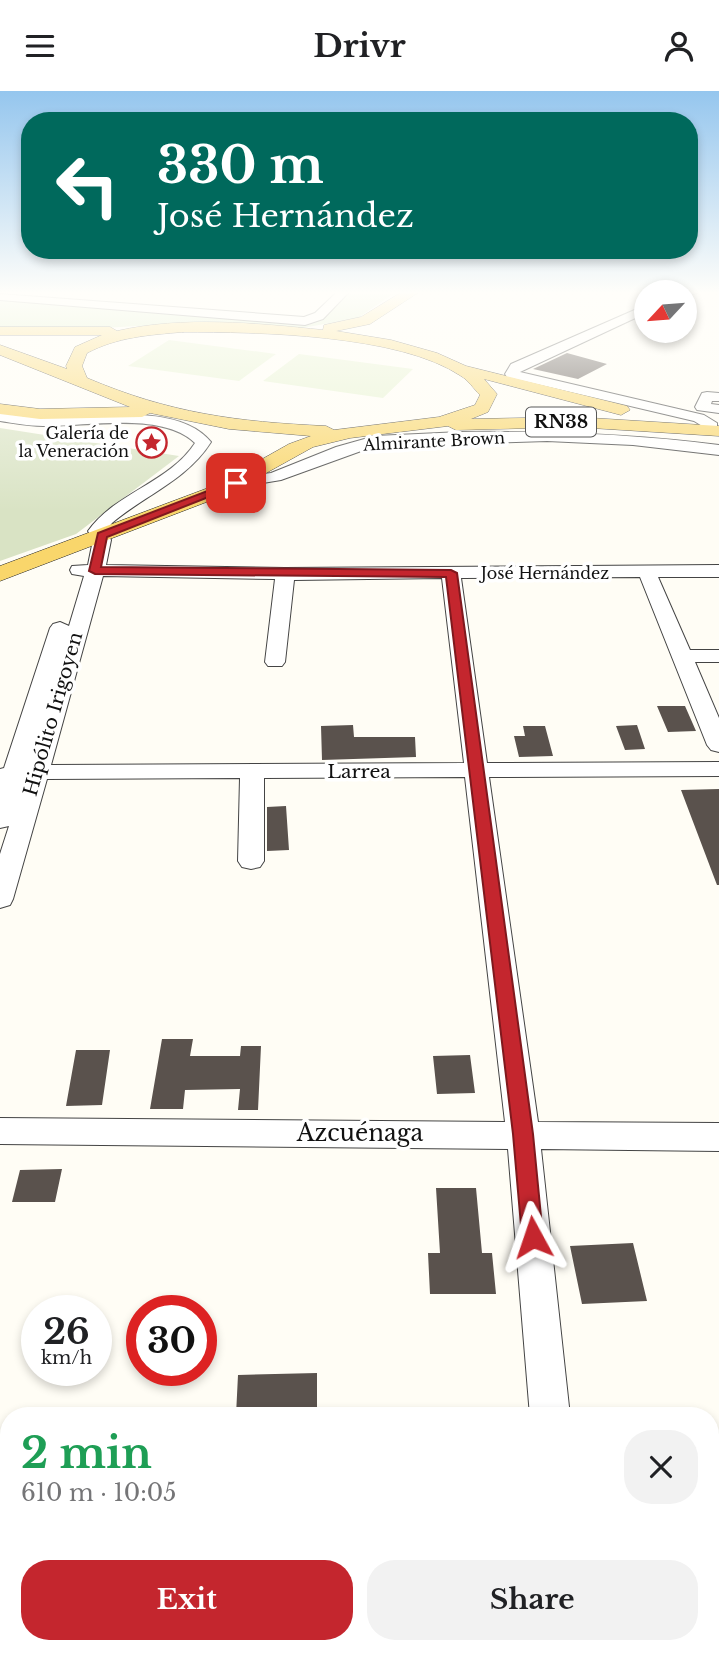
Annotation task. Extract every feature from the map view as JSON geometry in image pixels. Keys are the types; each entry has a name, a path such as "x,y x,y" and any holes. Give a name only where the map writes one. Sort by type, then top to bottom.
{"main road":[{"name":"RN38","path":"40,365 137,404 232,424 302,431 369,431 541,421 717,428"},
{"name":"RN38","path":"74,365 83,381"},
{"name":"RN38","path":"451,365 613,408 717,428"},
{"name":"RN38","path":"402,428 472,414 482,408 489,394 486,387 460,368"},
{"path":"0,407 40,408 68,403 88,394 90,390 83,381"},
{"path":"0,407 40,414 142,412 188,416"},
{"path":"0,567 240,482 261,466 266,448 255,437 232,424"},
{"path":"0,574 218,485 306,443 369,431"}],"street":[{"path":"521,365 512,374 699,418 717,428"},
{"path":"0,417 44,422 159,422 172,424 201,438 204,442 191,459 118,511 91,536"},
{"name":"Almirante Brown","path":"240,482 276,477 360,444 384,440 590,436 719,450"},
{"name":"Hipólito Irigoyen","path":"0,820 86,570 91,536"},
{"name":"José Hernández","path":"86,570 285,574 719,571"},
{"path":"647,572 719,745"},
{"path":"451,573 523,1134 549,1407"},
{"path":"275,662 285,574"},
{"path":"683,656 719,656"},
{"name":"Larrea","path":"17,775 719,769"},
{"path":"251,861 252,771"},
{"name":"Hipólito Irigoyen","path":"0,899 17,775"},
{"name":"Azcuénaga","path":"0,1131 719,1137"}],"lane":[{"path":"719,397 707,396 702,407 719,409"}],"green space":[{"path":"130,365 261,365 239,381"},
{"path":"284,365 382,365 413,369 383,398 263,381"},
{"path":"0,428 179,456 76,534 0,561"}],"building":[{"path":"542,365 605,365 578,379 533,369"},
{"path":"657,706 685,706 696,731 668,732"},
{"path":"353,725 354,737 415,737 416,757 322,760 321,726"},
{"path":"637,725 645,749 625,750 616,726"},
{"path":"523,726 545,726 553,756 519,757 514,736 525,736"},
{"path":"719,789 719,885 717,885 681,790"},
{"path":"286,806 289,850 267,851 267,807"},
{"path":"162,1039 193,1039 190,1056 240,1056 241,1046 261,1046 258,1110 238,1110 240,1089 185,1090 183,1109 150,1109"},
{"path":"76,1050 110,1050 102,1105 66,1106"},
{"path":"470,1055 475,1093 437,1094 433,1056"},
{"path":"62,1169 55,1202 12,1202 20,1170"},
{"path":"436,1188 476,1188 482,1253 492,1253 496,1294 430,1294 428,1253 440,1253"},
{"path":"633,1243 647,1301 582,1304 570,1246"},
{"path":"317,1373 317,1407 236,1407 238,1375"}],"place":[{"name":"Galería de la Veneración","path":"152,442"}],"route":[{"path":"236,483 102,535 95,571 451,573 523,1134 533,1237"}]}
